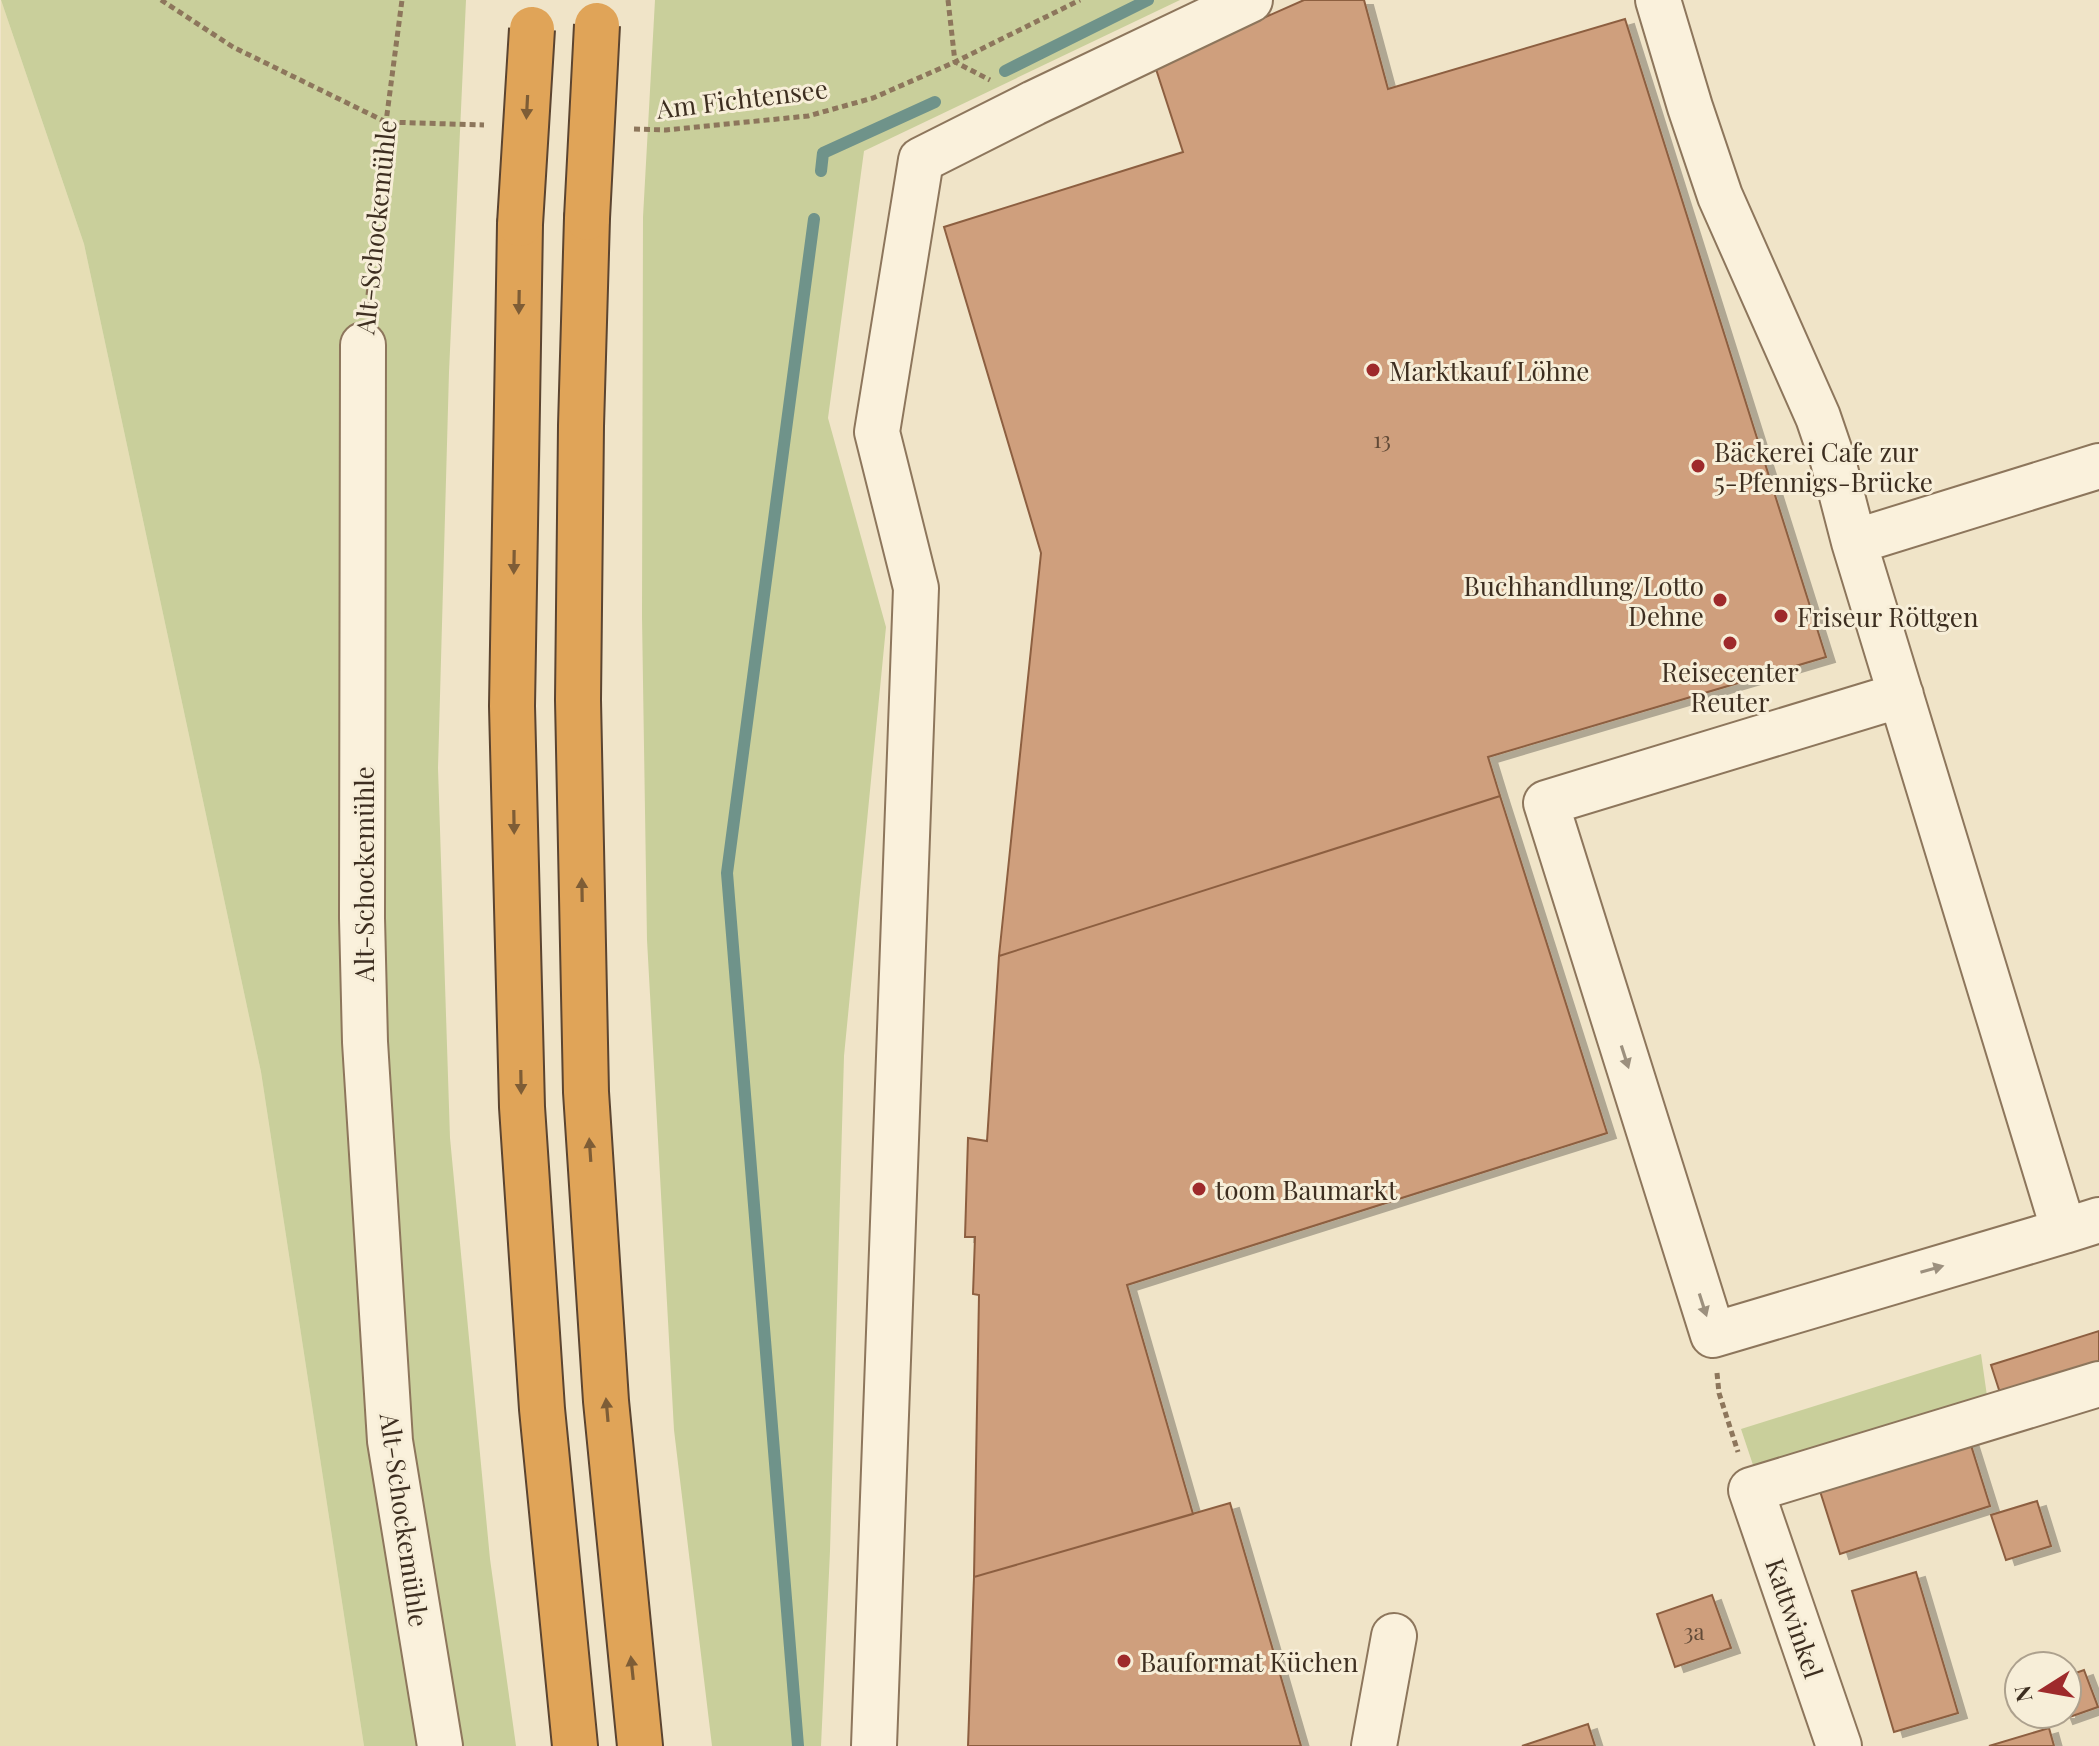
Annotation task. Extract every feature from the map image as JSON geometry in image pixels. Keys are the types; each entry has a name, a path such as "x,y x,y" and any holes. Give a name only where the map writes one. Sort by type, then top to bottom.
{"highway":[{"path":"598,12 587,218 581,426 578,700 586,1092 606,1401 640,1746"},
{"path":"533,14 520,224 512,706 522,1107 542,1409 575,1746"}],"street":[{"path":"874,1746 916,588 877,432 921,160 1250,0"},
{"path":"1658,0 1720,196 1818,417 1901,695 2082,1226 1713,1335 1546,803 1901,695"},
{"name":"Alt-Schockemühle","path":"363,345 362,918 365,1042 390,1441 440,1746"},
{"path":"1854,542 2099,466"},
{"path":"1751,1490 2099,1384"},
{"name":"Kattwinkel","path":"1751,1490 1839,1746"},
{"path":"1374,1746 1394,1636"}],"path":[{"path":"161,0 233,47 386,122 495,125"},
{"name":"Alt-Schockemühle","path":"363,345 402,0"},
{"path":"948,0 955,62"},
{"name":"Am Fichtensee","path":"619,129 666,130 808,116 873,98 955,62 1080,0"},
{"path":"1713,1335 1719,1393 1751,1490"}],"shaded area":[{"path":"1,0 84,244 261,1072 364,1746 0,1746"}],"green space":[{"path":"1,0 466,0 449,372 438,768 450,1138 490,1559 516,1746 364,1746 261,1072 84,244"},
{"path":"655,0 1180,0 864,151 828,418 886,627 844,1056 830,1551 821,1746 712,1746 674,1430 647,940 642,617 643,217"},
{"path":"1981,1354 1988,1403 1756,1474 1741,1429"}],"building":[{"path":"1304,0 1364,0 1388,89 1625,19 1826,657 1488,757 1500,796 999,956 1041,553 944,227 1183,152 1155,66"},
{"name":"toom Baumarkt","path":"1500,796 1607,1133 1127,1285 1193,1514 974,1577 979,1295 973,1294 975,1237 965,1237 968,1138 987,1141 999,956"},
{"path":"2099,1331 2099,1365 2001,1396 1991,1365"},
{"path":"1969,1439 1990,1506 1840,1554 1819,1488"},
{"path":"2037,1501 2051,1546 2006,1560 1991,1515"},
{"name":"Bauformat Küchen","path":"1230,1503 1301,1746 968,1746 974,1577"},
{"path":"1916,1572 1958,1713 1894,1732 1852,1591"},
{"path":"1712,1595 1731,1648 1675,1667 1657,1614"},
{"path":"2083,1670 2098,1707 2083,1712"},
{"path":"1588,1724 1595,1746 1522,1746"},
{"path":"2050,1730 2054,1746 1989,1746"}],"waterway":[{"path":"1005,71 1148,0"},
{"path":"821,171 823,153 935,102"},
{"path":"798,1746 727,873 814,219"}],"place":[{"name":"Marktkauf Löhne","path":"1373,370"},
{"name":"Bäckerei Cafe zur 5-Pfennigs-Brücke","path":"1698,466"},
{"name":"Buchhandlung/Lotto Dehne","path":"1720,600"},
{"name":"Friseur Röttgen","path":"1781,616"},
{"name":"Reisecenter Reuter","path":"1730,643"},
{"name":"toom Baumarkt","path":"1199,1189"},
{"name":"Bauformat Küchen","path":"1124,1661"}]}
